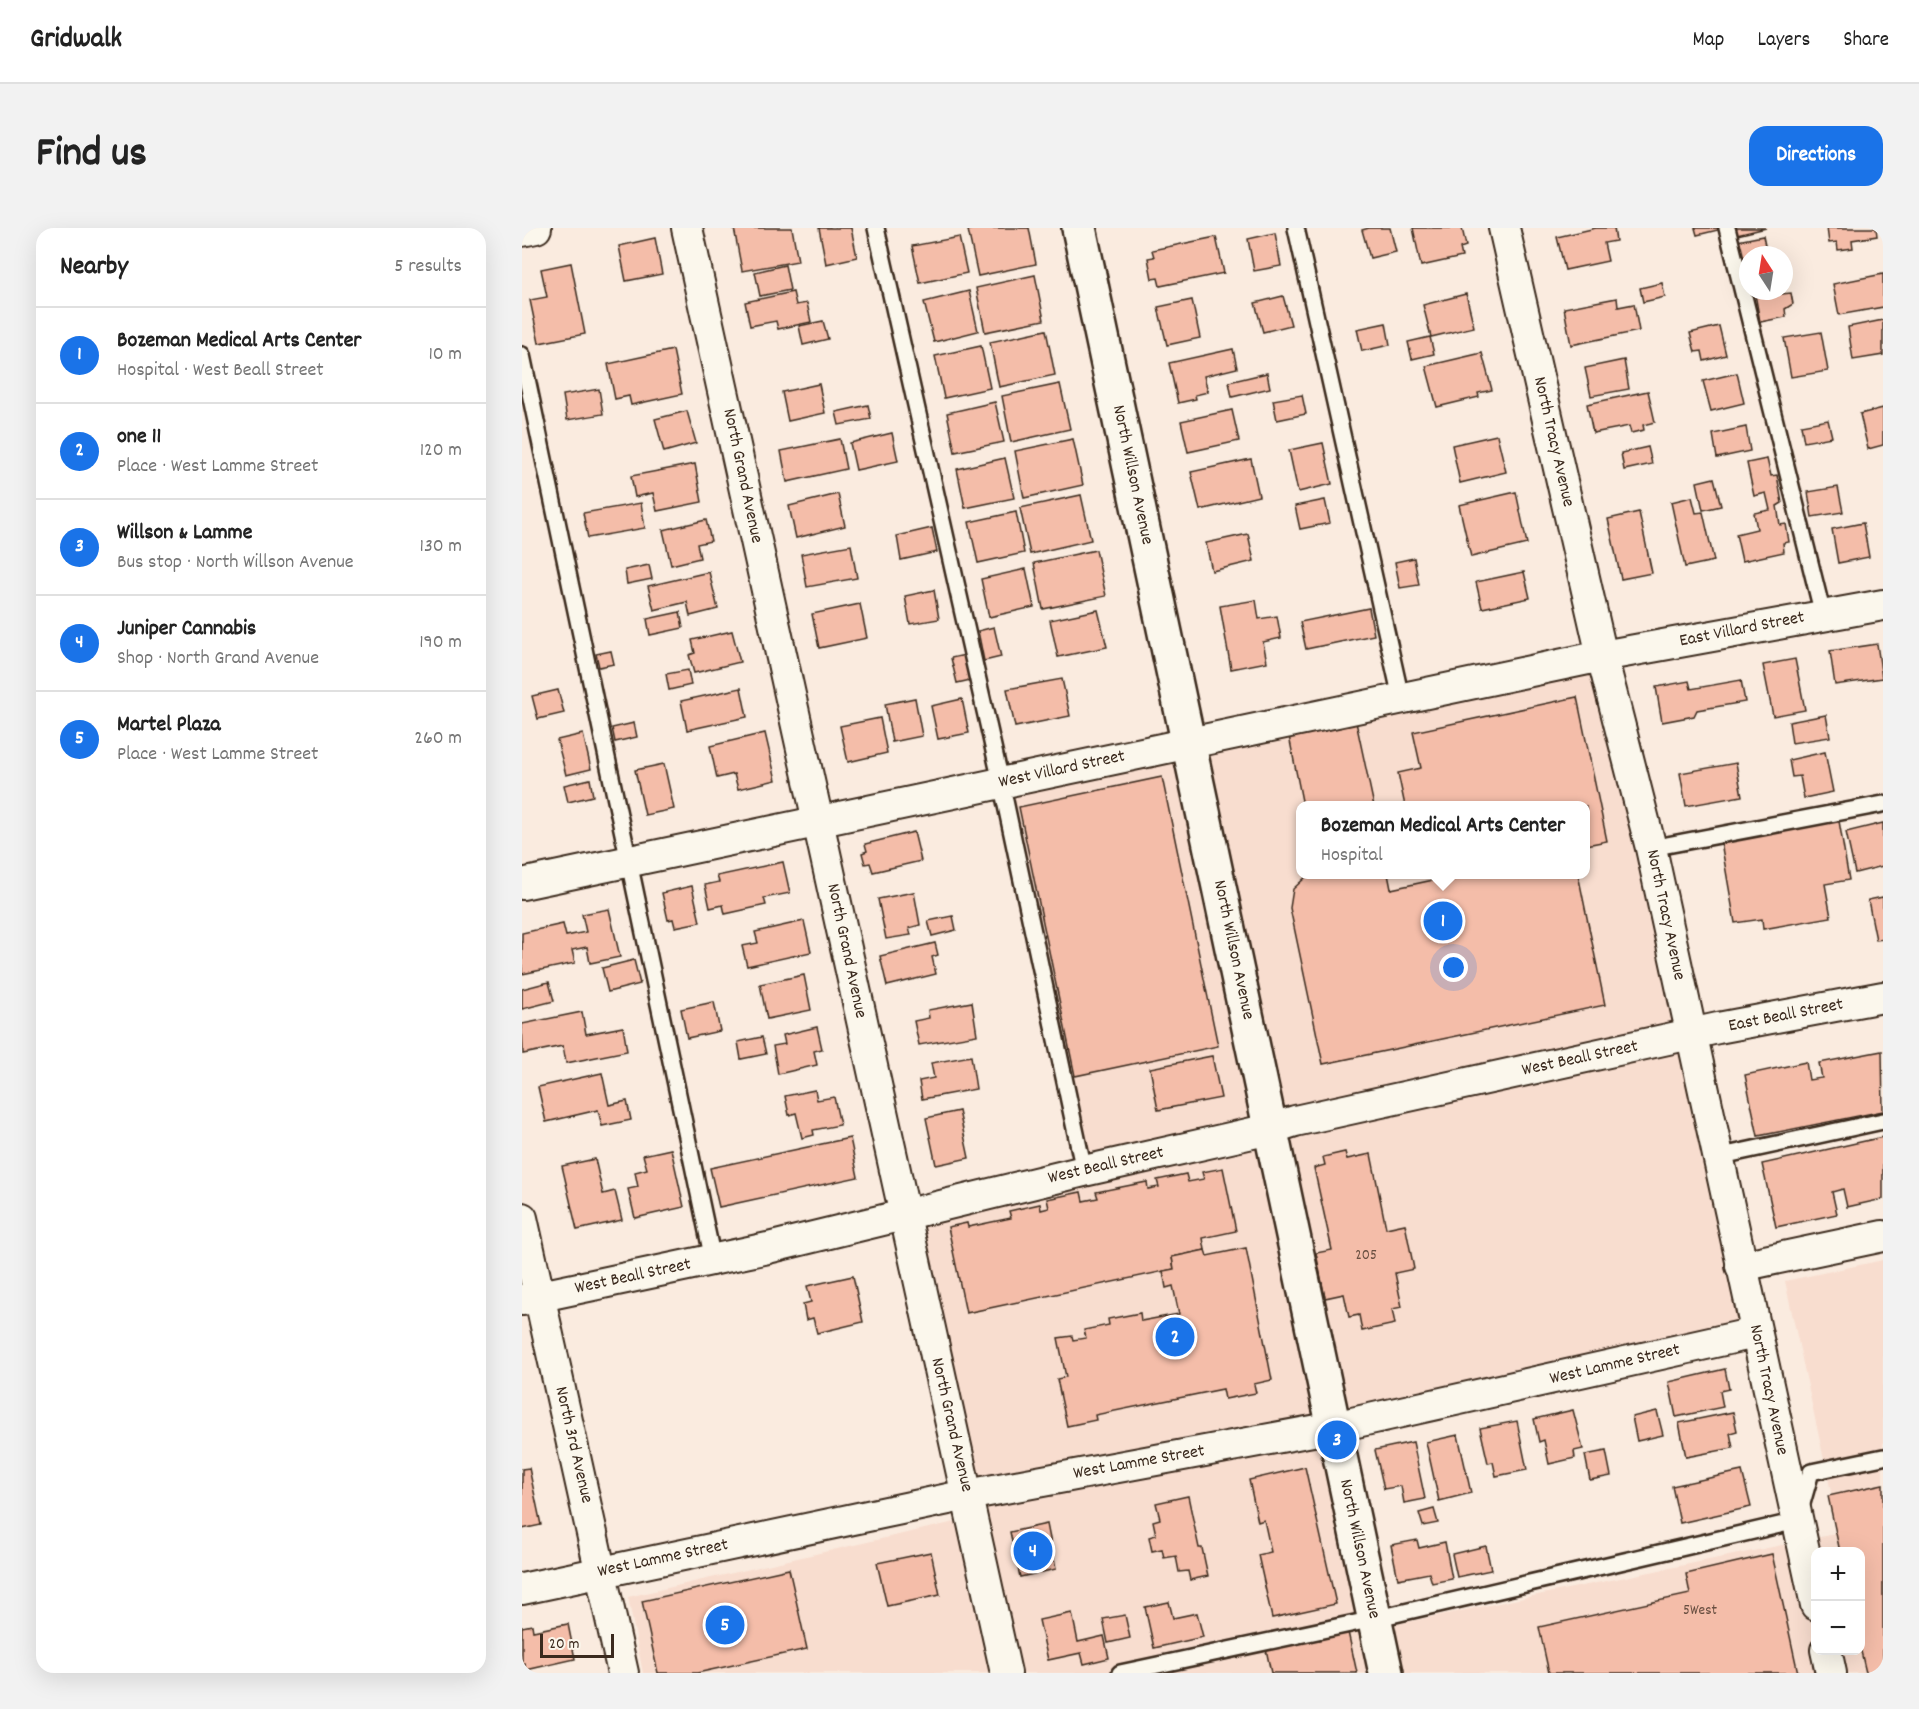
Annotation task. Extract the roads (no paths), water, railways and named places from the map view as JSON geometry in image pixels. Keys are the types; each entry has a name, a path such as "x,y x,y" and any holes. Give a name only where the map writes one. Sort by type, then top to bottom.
{"street":[{"path":"522,231 536,228"},
{"name":"North Grand Avenue","path":"687,228 1006,1673"},
{"name":"North Willson Avenue","path":"1079,228 1386,1673"},
{"name":"North Tracy Avenue","path":"1504,228 1602,656 1651,848 1814,1601"},
{"name":"East Villard Street","path":"1602,656 1883,605"},
{"name":"West Villard Street","path":"522,884 1602,656"},
{"name":"East Beall Street","path":"1690,1035 1883,997"},
{"name":"West Beall Street","path":"531,1298 713,1260 1270,1129 1295,1121 1690,1035"},
{"name":"North 3rd Avenue","path":"522,1218 531,1298 602,1572 623,1673"},
{"path":"1741,1266 1883,1236"},
{"name":"West Lamme Street","path":"522,1589 967,1495 1334,1427 1755,1333"},
{"path":"1827,1655 1831,1673"}],"lane":[{"path":"876,228 1001,782 1084,1171"},
{"path":"1296,228 1401,698"},
{"path":"1727,228 1823,615"},
{"path":"522,355 713,1260"},
{"path":"1651,848 1883,804"},
{"path":"1717,1157 1883,1121"},
{"path":"1120,1673 1374,1618 1797,1521 1812,1472 1883,1457"}],"place":[{"name":"Bozeman Medical Arts Center","path":"1443,921"},
{"name":"one 11","path":"1175,1337"},
{"name":"Willson & Lamme","path":"1337,1440"},
{"name":"Juniper Cannabis","path":"1033,1551"},
{"name":"Martel Plaza","path":"725,1625"}]}
